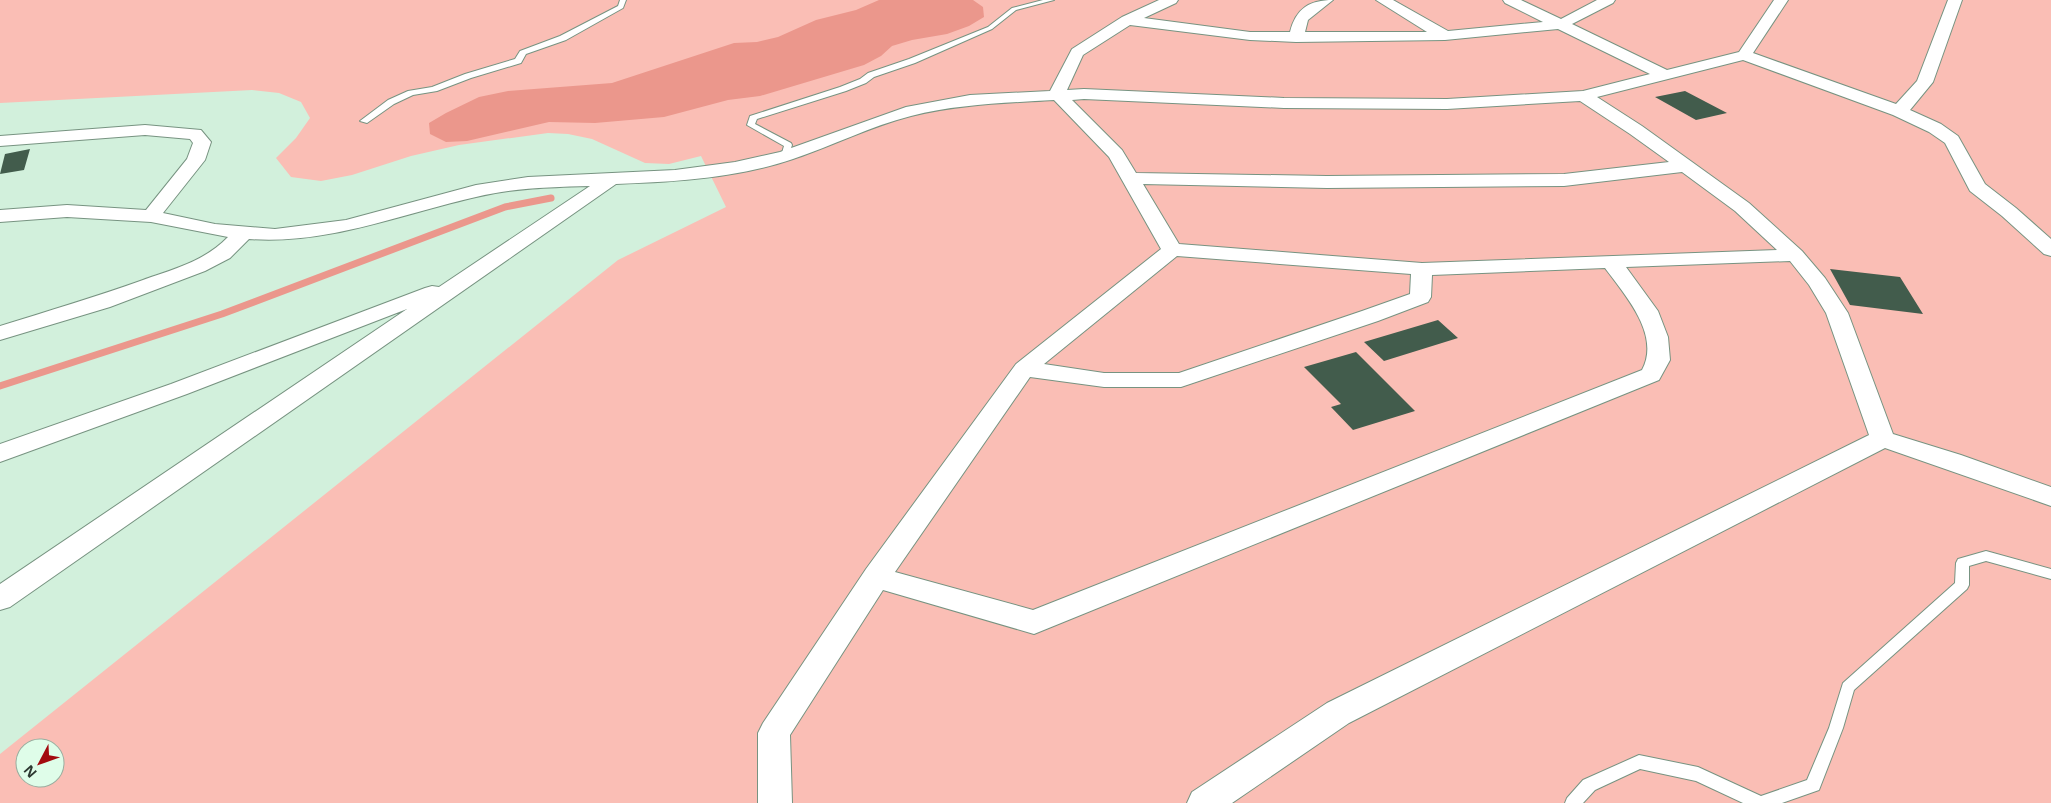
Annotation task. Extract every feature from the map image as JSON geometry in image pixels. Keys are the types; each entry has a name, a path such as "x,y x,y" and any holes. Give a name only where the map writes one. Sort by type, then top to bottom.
{"street":[{"path":"1057,94 1078,52 1127,20 1171,0"},
{"path":"1296,37 1301,18 1326,0"},
{"path":"1384,0 1444,36"},
{"path":"1510,0 1665,75"},
{"path":"1127,20 1250,36 1444,36 1562,24 1608,0"},
{"path":"1744,55 1781,0"},
{"path":"1899,111 1910,101 1925,82 1955,0"},
{"path":"0,216 67,211 150,216 215,230 275,235 347,226 476,191 528,183 676,176 735,167 785,156 906,112 970,100 1084,94 1284,103 1447,104 1583,96 1744,55 1899,111 1935,128 1952,140 1977,187 2009,212 2051,250"},
{"path":"1057,94 1116,154 1172,250"},
{"path":"1583,96 1636,130 1683,166 1742,207 1795,256 1818,282 1837,313 1883,439"},
{"path":"0,141 146,130 195,134 202,142 196,160 150,216"},
{"path":"1131,178 1327,182 1564,180 1683,166"},
{"path":"0,599 612,179"},
{"path":"0,334 102,302 198,266 223,254 243,233"},
{"path":"775,803 774,733 876,577 1024,369 1172,250 1422,269 1795,256"},
{"path":"876,577 1034,622 1651,375 1659,360 1657,338 1647,311 1611,262"},
{"path":"1024,369 1104,380 1181,380 1370,316 1420,297 1422,269"},
{"path":"0,453 180,390 471,276"},
{"path":"1204,803 1338,713 1883,439 1952,461 2051,497"}],"lane":[{"path":"364,121 391,102 411,92 434,89 518,60 523,52 563,38 621,7 623,0"},
{"path":"785,156 788,145 751,125 753,118 792,108 843,90 863,81 871,74 912,61 990,28 1014,10 1051,0"},
{"path":"1573,803 1588,785 1638,762 1698,774 1760,803 1813,785 1836,728 1848,687 1962,585 1963,563 1986,556 2051,574"}],"shaded area":[{"path":"0,0 2051,0 2051,803 0,803 0,754 15,742 15,788 65,788 65,738 20,738 618,260 726,207 701,156 669,164 645,163 592,139 568,134 548,133 459,145 411,156 352,175 321,181 291,177 276,158 296,138 310,118 301,102 279,93 252,90 0,103"},
{"path":"879,0 973,0 983,7 984,17 969,26 947,34 912,40 892,46 881,56 864,65 760,96 728,100 664,117 595,123 549,122 467,141 446,142 430,134 429,123 479,97 508,91 612,83 734,43 757,42 778,37 816,20 856,10"}],"building":[{"path":"1685,91 1727,113 1696,120 1655,97"},
{"path":"30,149 24,170 0,174 5,154"},
{"path":"1830,269 1900,277 1923,314 1850,305"},
{"path":"1438,320 1458,338 1384,361 1364,342"},
{"path":"1356,352 1415,411 1353,430 1331,407 1341,404 1304,367"}],"waterway":[{"path":"0,386 222,314 505,207 551,198"}]}
